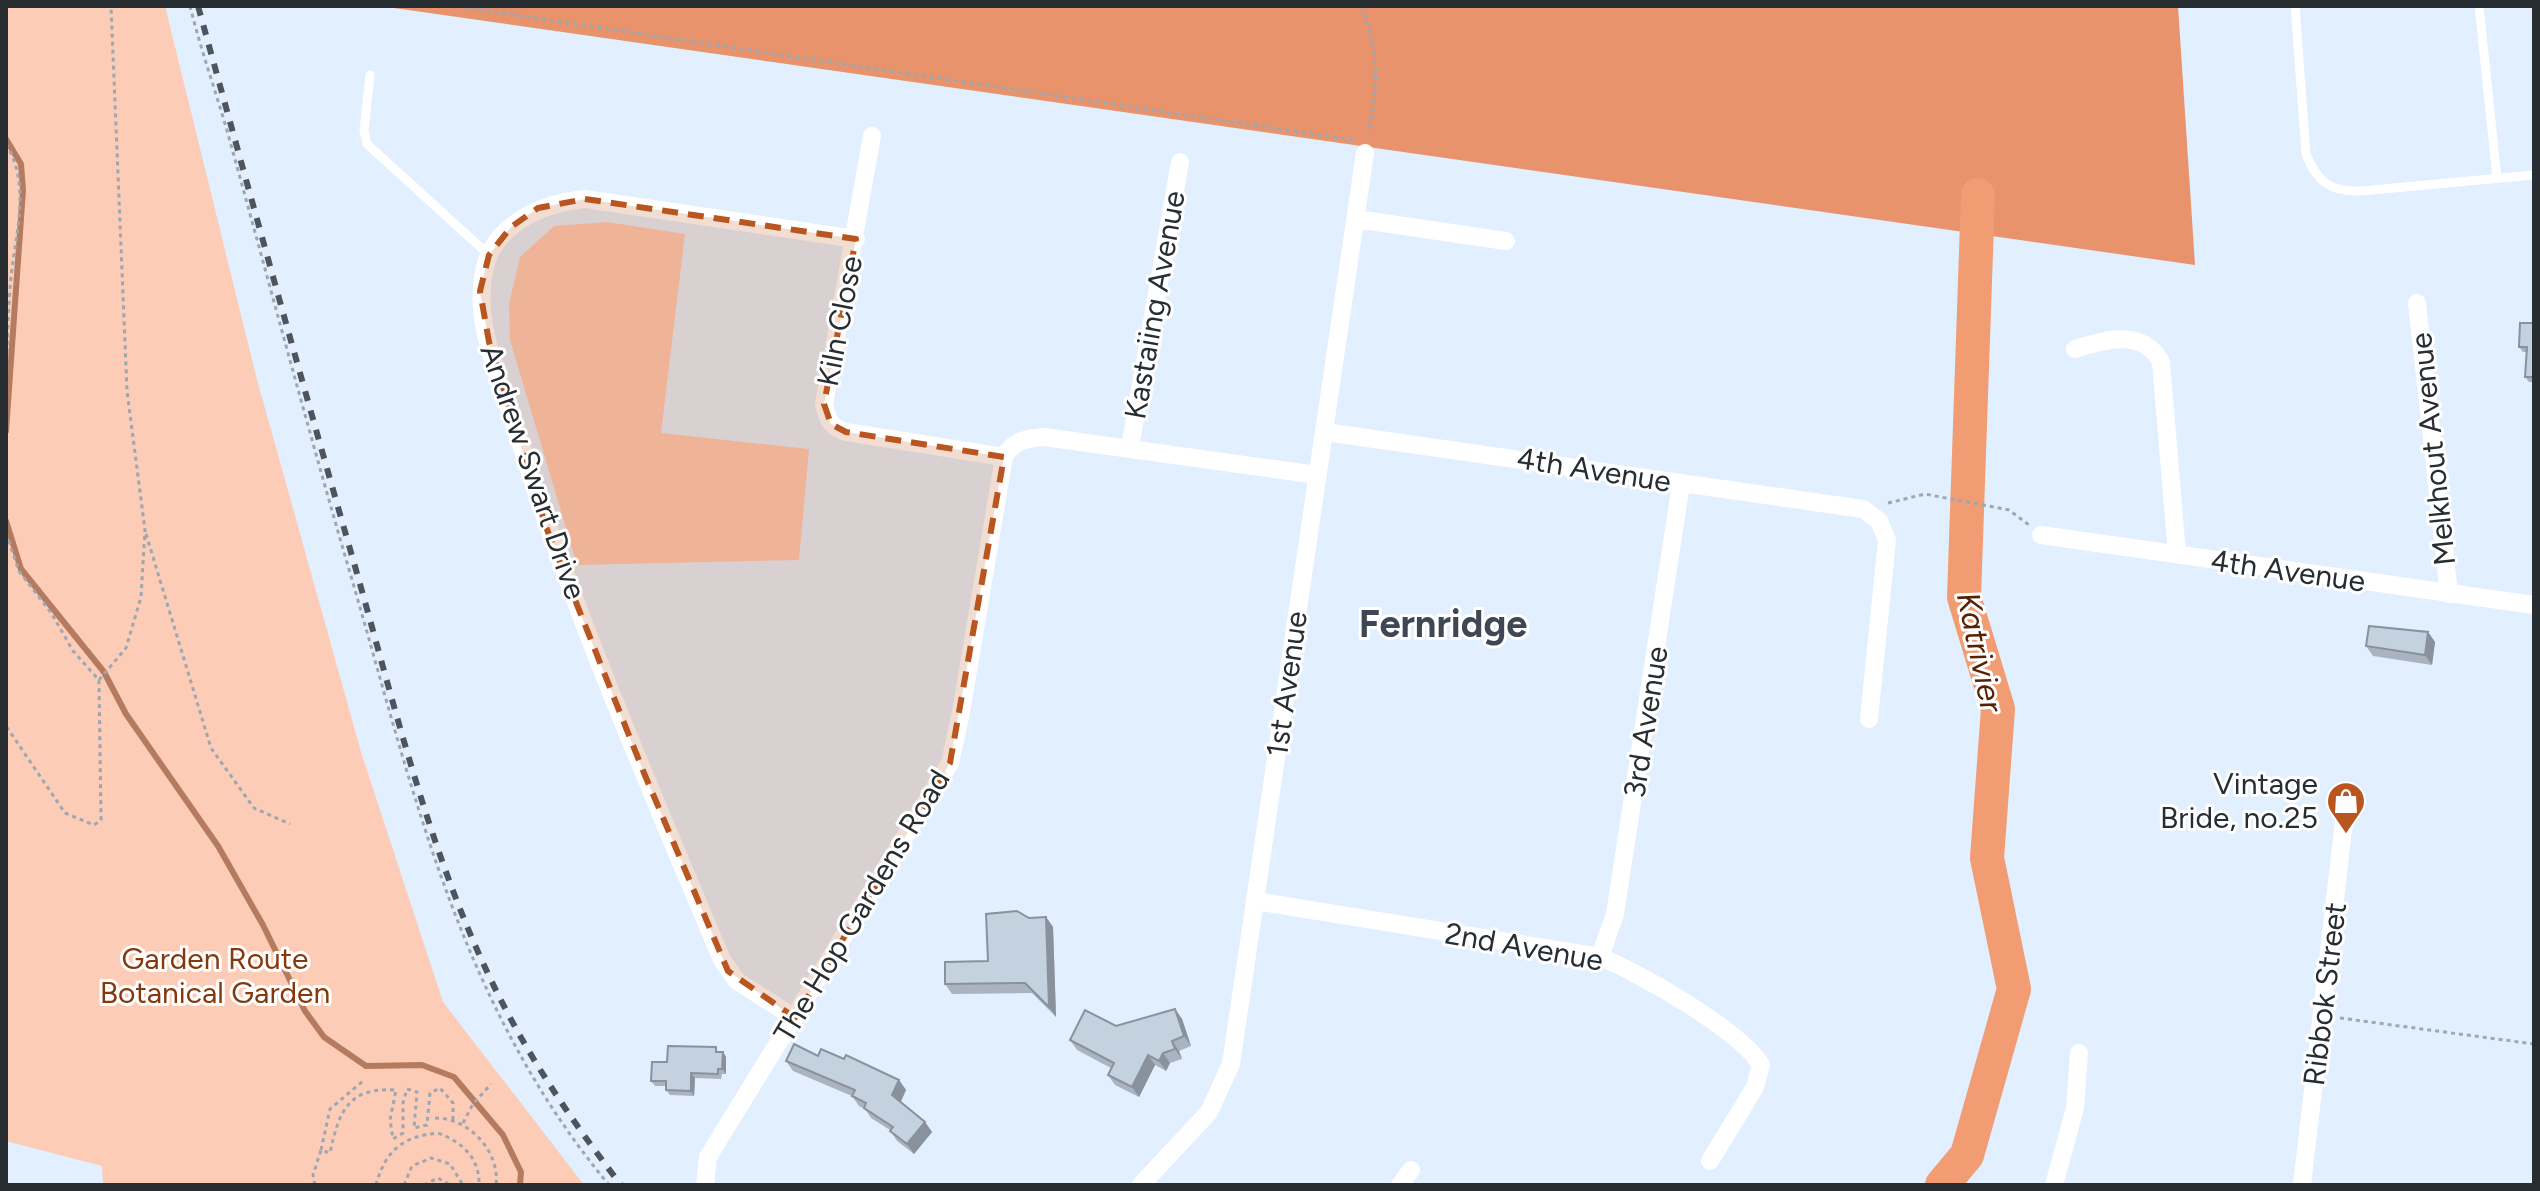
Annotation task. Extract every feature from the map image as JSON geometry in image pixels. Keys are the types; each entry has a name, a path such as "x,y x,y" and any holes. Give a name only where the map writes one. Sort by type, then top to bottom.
{"street":[{"name":"Kiln Close","path":"872,136 856,239 824,404 831,424 846,432 1004,457"},
{"name":"1st Avenue","path":"1141,1185 1194,1131 1217,1097 1231,1064 1365,153"},
{"name":"Kastaiing Avenue","path":"1130,447 1180,162"},
{"name":"Andrew Swart Drive","path":"795,1018 737,981 728,971 644,773 546,527 489,342 480,291 489,255 511,227 538,208 585,199 856,239"},
{"path":"1356,219 1506,241"},
{"name":"Melkhout Avenue","path":"2417,303 2449,594"},
{"path":"2075,349 2121,338 2144,344 2161,362 2177,554"},
{"name":"4th Avenue","path":"1325,432 1863,509"},
{"path":"1004,457 1008,449 1021,441 1044,437 1317,475"},
{"name":"The Hop Gardens Road","path":"705,1185 708,1157 950,763 1004,457"},
{"name":"3rd Avenue","path":"1600,957 1617,900 1681,484"},
{"path":"1863,509 1879,521 1887,540 1869,719"},
{"name":"4th Avenue","path":"2041,535 2534,605"},
{"name":"Ribbok Street","path":"2302,1185 2324,1016 2346,804"},
{"name":"2nd Avenue","path":"1256,901 1600,957 1691,1007 1737,1039 1761,1065 1755,1087 1710,1161"},
{"path":"2054,1185 2075,1108 2079,1053"}],"lane":[{"path":"2295,6 2306,154 2312,171 2324,185 2352,191 2534,175"},
{"path":"2479,6 2497,178"},
{"path":"370,75 364,130 367,144 489,255"}],"path":[{"path":"111,6 127,391 145,530 211,748 254,808 290,824"},
{"path":"190,6 332,520 413,799 456,924 520,1054 609,1185"},
{"path":"455,6 1366,142 1376,92 1377,61 1361,6"},
{"path":"6,144 18,163 20,190 10,287 6,407"},
{"path":"1863,509 1925,494 2009,510 2041,535"},
{"path":"6,726 65,813 94,825 101,820 99,680 126,648 141,597 145,530"},
{"path":"6,533 19,571 52,614 73,651 99,680"},
{"path":"2324,1016 2534,1044"},
{"path":"315,1185 313,1175 330,1109 363,1081"},
{"path":"463,1125 473,1104 491,1084"},
{"path":"321,1150 330,1153 337,1119 343,1110 373,1088 396,1090 390,1120 393,1139 403,1133 403,1103 407,1089 417,1092 414,1128 427,1125 430,1093 440,1088 453,1103 453,1122"},
{"path":"435,1118 463,1125 486,1147 498,1170 496,1185"},
{"path":"376,1185 387,1156 402,1142 438,1133 457,1142 471,1156 477,1166 479,1185"},
{"path":"404,1185 412,1166 431,1158 450,1164 463,1185"},
{"path":"424,1185 438,1178 450,1185"}],"highlighted area":[{"path":"585,199 856,239 824,404 831,424 846,432 1004,457 950,763 795,1018 728,971 644,773 546,527 489,342 480,291 489,255 511,227 538,208"}],"green space":[{"name":"Garden Route Botanical Garden","path":"6,6 165,6 256,376 361,752 443,1002 584,1185 103,1185 102,1166 6,1141"},
{"path":"607,222 685,234 661,433 809,449 799,560 577,565 510,340 509,304 520,257 554,226"}],"shaded area":[{"path":"380,6 2178,6 2195,265"}],"building":[{"path":"2520,323 2534,323 2534,377 2525,377 2527,347 2519,347"},
{"path":"2369,626 2428,632 2425,655 2366,646"},
{"path":"1017,911 1029,918 1046,917 1049,1007 1025,983 945,984 945,962 988,961 986,914"},
{"path":"1175,1009 1184,1036 1172,1041 1175,1049 1163,1053 1159,1061 1148,1055 1132,1087 1108,1075 1114,1063 1070,1040 1085,1010 1116,1026"},
{"path":"794,1044 818,1056 821,1049 844,1059 846,1055 899,1080 892,1095 925,1122 907,1144 890,1131 893,1127 864,1108 866,1103 852,1096 855,1090 786,1061"},
{"path":"668,1046 716,1047 716,1052 723,1052 722,1069 718,1069 718,1074 691,1073 691,1091 666,1090 666,1081 651,1081 652,1062 667,1062"}],"waterway":[{"path":"6,139 21,164 23,190 6,431"},
{"name":"Katrivier","path":"1942,1185 1967,1155 2014,989 1987,858 1998,709 1964,597 1978,195"},
{"path":"6,521 21,569 104,672 126,714 218,846 263,925 305,1011 324,1037 366,1066 422,1065 454,1077 503,1135 521,1172 520,1185"}],"railway":[{"path":"198,6 399,725 456,899 506,1010 532,1056 621,1185"}],"place":[{"name":"Vintage Bride, no.25","path":"2346,835"}],"district":[{"name":"Fernridge","path":"1443,624"}]}
